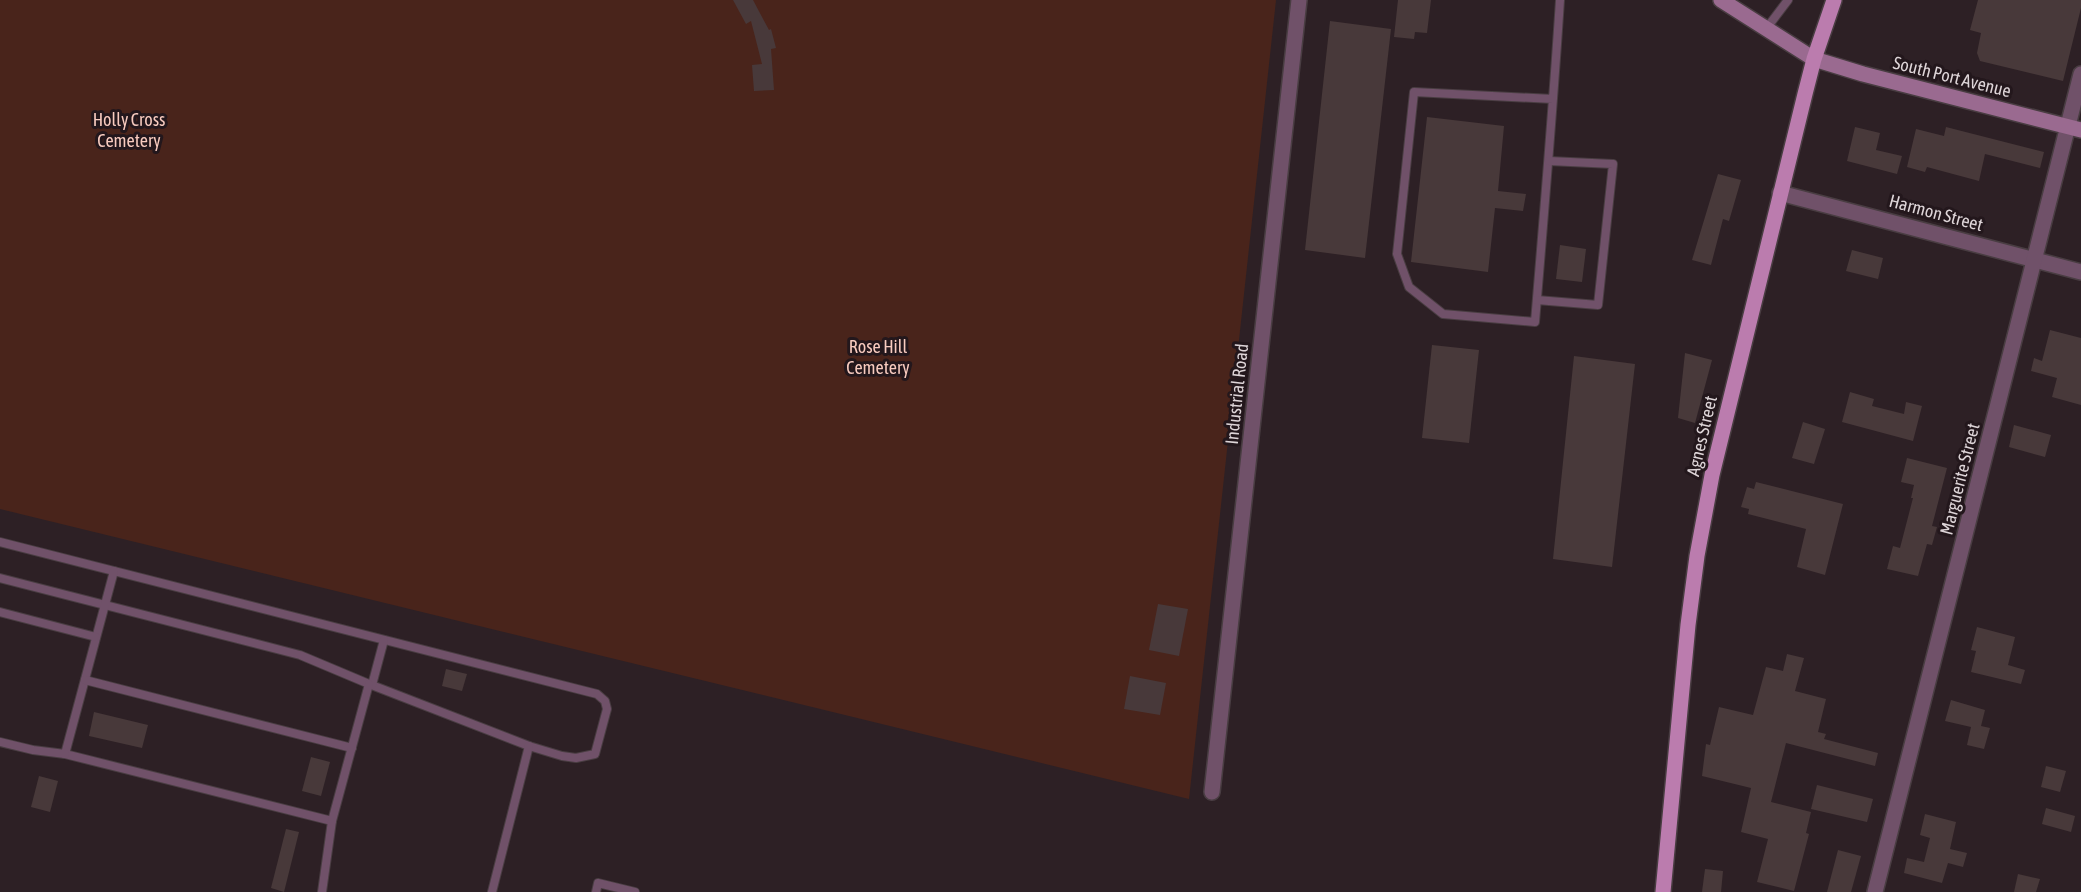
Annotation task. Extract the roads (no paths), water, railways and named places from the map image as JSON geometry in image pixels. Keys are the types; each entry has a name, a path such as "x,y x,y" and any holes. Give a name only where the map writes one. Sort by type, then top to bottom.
{"main road":[{"name":"Agnes Street","path":"1663,892 1688,625 1697,555 1712,475 1814,59 1834,0"},
{"name":"South Port Avenue","path":"1725,1 1814,59 1863,74 2074,128"}],"street":[{"name":"Industrial Road","path":"1212,792 1299,0"},
{"name":"Marguerite Street","path":"1875,892 2035,259 2074,128 2081,74"},
{"name":"Harmon Street","path":"1780,193 2081,272"}],"lane":[{"path":"1554,99 1414,92 1397,254 1409,287 1443,314 1535,322 1554,99 1560,0"},
{"path":"1766,29 1788,0"},
{"path":"1537,300 1598,305 1613,164 1549,161"},
{"path":"0,542 597,694 605,701 607,709 595,754 576,758 562,756 529,746 370,685 300,655 0,578"},
{"path":"65,754 114,571"},
{"path":"0,612 96,637"},
{"path":"322,892 332,821 384,640"},
{"path":"85,680 352,748"},
{"path":"0,742 33,750 65,754 332,821"},
{"path":"492,892 529,746"},
{"path":"596,892 598,883 636,892"}],"park label":[{"name":"Holly Cross Cemetery","path":"129,130"},
{"name":"Rose Hill Cemetery","path":"878,357"}]}
